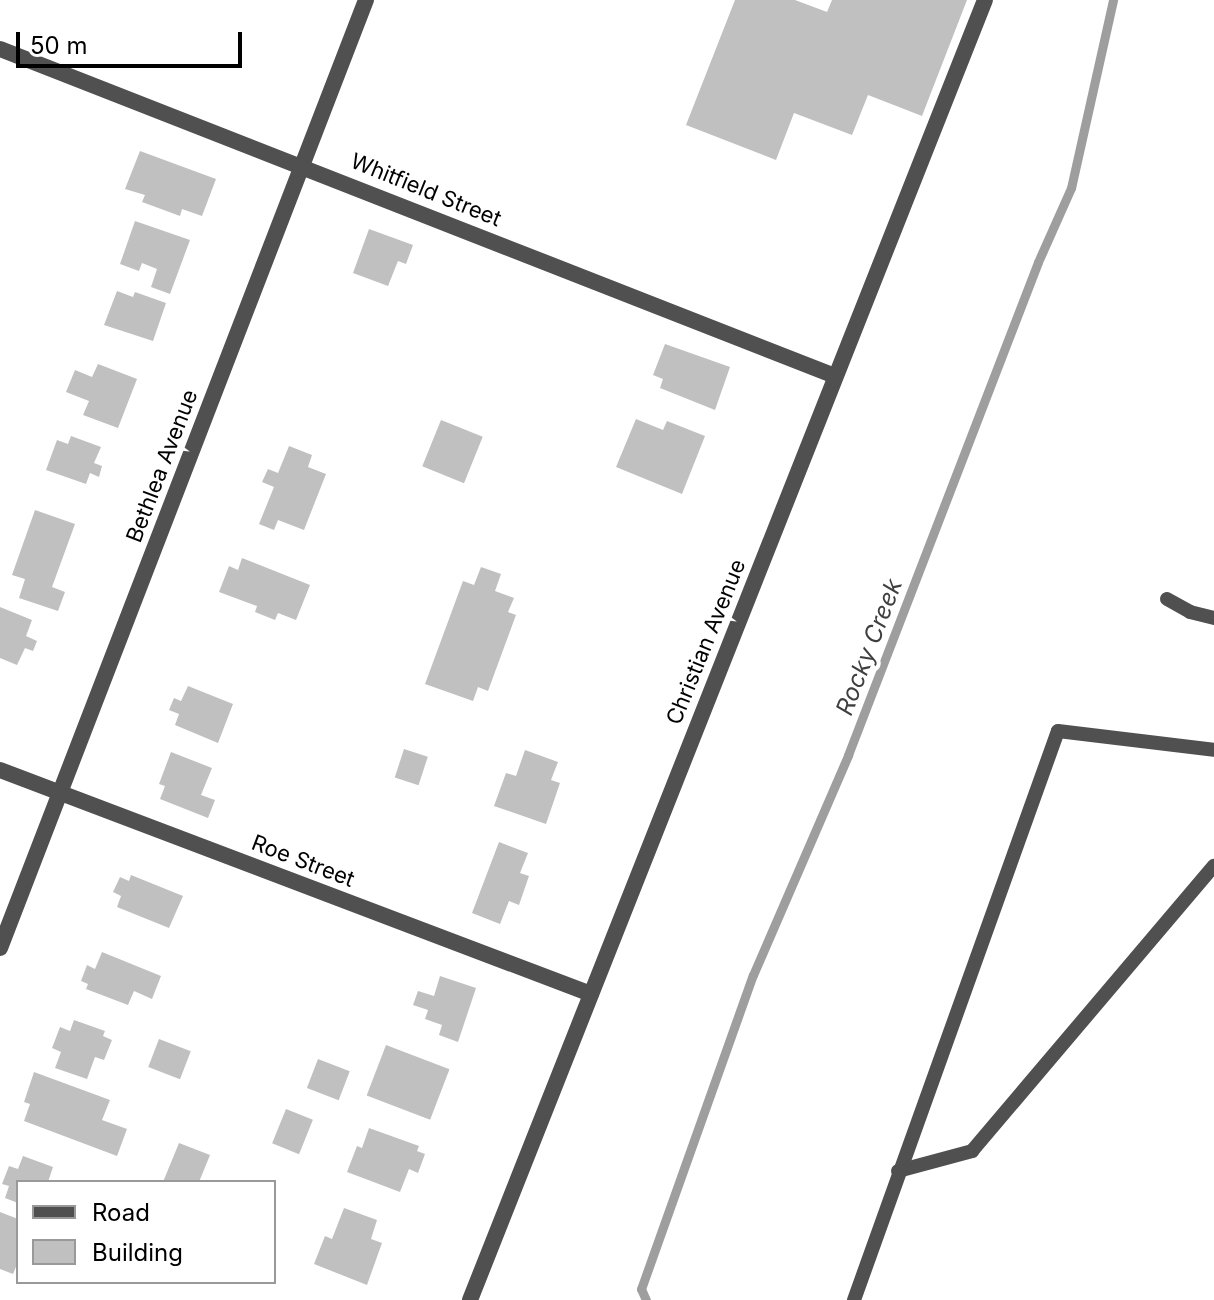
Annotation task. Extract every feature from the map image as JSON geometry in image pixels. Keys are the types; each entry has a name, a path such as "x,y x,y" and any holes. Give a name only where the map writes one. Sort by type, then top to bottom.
{"street":[{"name":"Bethlea Avenue","path":"0,948 366,0"},
{"name":"Christian Avenue","path":"470,1300 985,0"},
{"name":"Whitfield Street","path":"0,49 302,164 835,376"},
{"name":"Roe Street","path":"0,770 591,994"}],"lane":[{"path":"1167,599 1190,612 1214,618"},
{"path":"854,1300 1058,731 1214,750"},
{"path":"898,1171 972,1151 1214,866"}],"building":[{"path":"735,0 795,0 827,12 832,0 967,0 922,116 868,95 852,135 794,113 776,160 686,125"},
{"path":"140,151 216,179 202,216 182,209 180,216 142,202 145,195 125,189"},
{"path":"135,221 190,240 170,294 151,287 157,269 142,263 139,271 120,264"},
{"path":"369,229 413,245 406,264 398,261 388,286 353,273"},
{"path":"117,291 133,297 135,292 166,303 153,341 104,325"},
{"path":"665,344 730,367 715,410 660,388 663,379 653,375"},
{"path":"98,364 137,379 118,428 83,415 89,401 66,392 75,370 92,377"},
{"path":"636,419 663,430 667,421 705,436 682,494 616,467"},
{"path":"441,420 483,437 464,483 422,466"},
{"path":"71,436 101,447 94,463 102,466 99,477 90,473 86,484 46,470 57,440 68,444"},
{"path":"289,446 312,455 308,467 326,474 304,530 278,520 274,530 259,524 274,487 262,482 268,469 278,473"},
{"path":"35,510 75,524 52,587 65,592 58,611 19,598 25,579 12,575"},
{"path":"242,558 310,585 296,620 278,613 275,620 255,612 257,606 219,592 229,566 238,570"},
{"path":"481,567 501,574 495,591 514,598 508,612 516,615 488,691 478,687 473,701 425,684 463,581 474,585"},
{"path":"0,607 32,620 26,636 37,641 33,651 25,648 17,665 0,658"},
{"path":"188,686 233,704 218,743 175,725 179,714 169,710 174,698 181,701"},
{"path":"404,749 428,757 419,785 395,778"},
{"path":"525,750 558,762 551,780 560,783 546,824 494,806 506,773 516,776"},
{"path":"171,752 212,768 201,795 215,800 208,818 160,799 165,786 159,784"},
{"path":"499,842 528,853 520,873 529,876 519,905 509,901 500,924 472,913"},
{"path":"131,875 183,896 169,928 117,907 121,896 113,892 120,877 129,881"},
{"path":"102,952 161,976 152,999 134,991 128,1005 86,989 88,984 81,981 87,965 95,969"},
{"path":"440,976 476,988 458,1042 439,1035 442,1025 425,1019 428,1010 413,1005 418,991 434,996"},
{"path":"74,1020 105,1031 103,1036 112,1040 104,1060 95,1057 87,1079 55,1068 61,1052 52,1048 60,1027 70,1031"},
{"path":"159,1039 191,1051 180,1079 148,1067"},
{"path":"386,1045 449,1069 430,1120 367,1095"},
{"path":"318,1059 350,1071 339,1100 307,1088"},
{"path":"34,1072 110,1100 102,1120 127,1129 117,1156 24,1121 30,1104 24,1102"},
{"path":"286,1109 313,1120 299,1154 272,1143"},
{"path":"369,1128 419,1146 417,1151 425,1154 418,1173 409,1169 400,1192 347,1172 357,1146 362,1148"},
{"path":"179,1143 210,1155 200,1180 164,1180"},
{"path":"23,1156 53,1167 49,1180 16,1180 16,1202 5,1198 9,1186 2,1184 9,1166 18,1169"},
{"path":"344,1208 377,1220 371,1239 382,1243 367,1285 314,1264 325,1236 332,1239"},
{"path":"0,1212 16,1218 16,1267 13,1274 0,1269"}],"waterway":[{"name":"Rocky Creek","path":"646,1300 641,1289 753,975 848,755 1038,262 1071,188 1113,0"}]}
